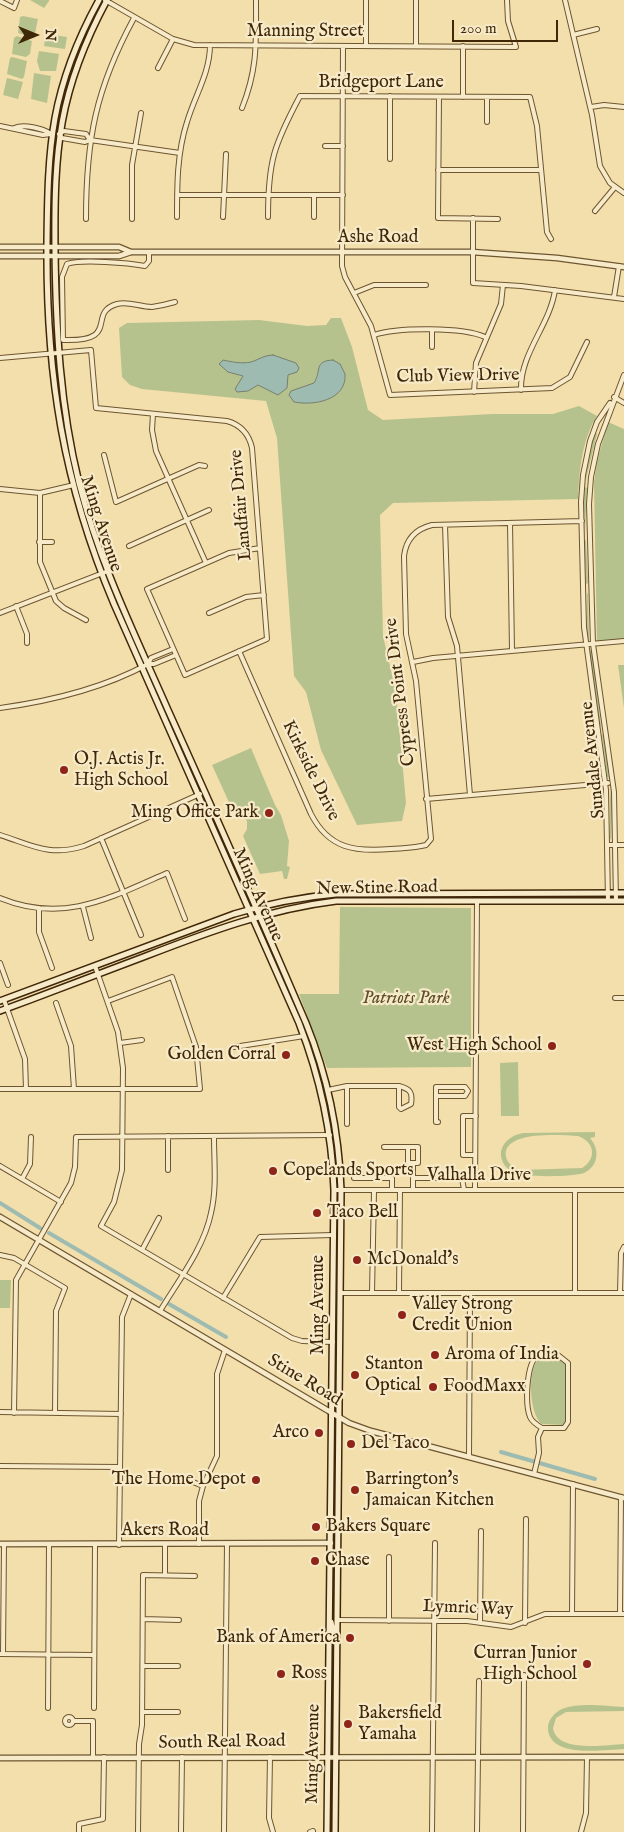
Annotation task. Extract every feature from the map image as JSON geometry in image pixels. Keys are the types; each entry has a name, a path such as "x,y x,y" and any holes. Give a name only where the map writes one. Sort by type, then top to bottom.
{"main road":[{"name":"Ming Avenue","path":"99,0 70,58 56,106 51,134 47,247 50,354 58,417 72,486 101,574 304,1036 326,1112 330,1135 334,1190 327,1832"},
{"name":"Ming Avenue","path":"106,0 75,69 59,134 55,165 57,353 64,407 79,483 108,571 306,1023 328,1090 336,1133 341,1190 335,1832"},
{"path":"56,106 55,127 59,134"},
{"path":"51,134 54,138 55,165"},
{"name":"New Stine Road","path":"2,1001 255,908 336,894 624,893"},
{"path":"451,901 468,897 472,894"},
{"path":"477,901 480,897 504,897 509,894"},
{"name":"New Stine Road","path":"0,1011 192,938 259,915 336,901 624,901"},
{"path":"304,1036 309,1040 323,1070"},
{"path":"326,1112 336,1133"},
{"path":"330,1135 334,1141 339,1158"},
{"path":"334,1259 337,1286 341,1293"},
{"path":"333,1293 337,1298 340,1321"},
{"path":"331,1498 334,1530 338,1535"},
{"path":"331,1544 335,1547 338,1581"},
{"path":"331,1587 334,1615 338,1620"},
{"path":"330,1620 334,1626 337,1665"}],"street":[{"path":"0,1 14,8 17,0"},
{"name":"Manning Street","path":"106,0 134,18 174,39 188,44 256,46 516,46 508,20 506,0"},
{"path":"242,108 253,80 256,46 256,0"},
{"path":"366,0 366,46"},
{"path":"416,0 416,46"},
{"path":"565,0 591,107 600,166 606,178 624,193"},
{"path":"86,219 90,140 104,81 134,18"},
{"path":"573,35 596,29"},
{"path":"158,68 174,39"},
{"path":"177,217 180,153 189,113 209,67 210,45"},
{"name":"Club View Drive","path":"343,46 343,271 374,335 390,395 547,389 562,384 573,372 587,342"},
{"path":"463,46 463,97"},
{"name":"Bridgeport Lane","path":"268,217 270,170 274,150 300,96 530,97 537,126 541,170"},
{"path":"390,96 390,159"},
{"path":"439,96 438,218 498,218"},
{"path":"487,97 487,122"},
{"path":"591,107 604,105 624,106"},
{"path":"132,219 135,146 141,114"},
{"path":"0,126 44,129 51,134"},
{"path":"90,140 86,134 64,131 59,134 62,138 85,142 90,140 180,153"},
{"path":"325,146 343,146"},
{"path":"223,217 226,154"},
{"path":"438,170 541,170 547,232 551,239"},
{"path":"595,211 615,187"},
{"path":"177,195 342,195"},
{"path":"314,195 314,217"},
{"path":"473,218 473,283 554,290 624,299"},
{"name":"Ashe Road","path":"0,247 118,247 131,252"},
{"name":"Ashe Road","path":"0,256 119,256 131,252 472,252 552,257 621,267"},
{"path":"149,252 148,261 145,266 128,263 84,262 67,264 62,277 63,340 87,339 97,335 102,327 101,320 105,310 117,304 132,303 150,307 175,302"},
{"path":"614,297 621,267"},
{"path":"354,293 374,286 426,285"},
{"path":"474,392 476,363 485,337 501,304 503,286"},
{"path":"521,390 524,367 552,306 554,290"},
{"path":"374,335 390,331 470,331 485,337"},
{"path":"432,331 432,347"},
{"name":"Landfair Drive","path":"57,353 91,350 96,408 227,421 238,426 246,433 252,448 267,639 239,651"},
{"path":"0,358 57,353"},
{"name":"Sundale Avenue","path":"616,901 613,782 593,644 590,482 598,444 614,397 624,375"},
{"path":"614,397 624,403"},
{"name":"Sundale Avenue","path":"608,901 606,783 586,645 582,521 583,482 588,450 596,422 614,397"},
{"path":"153,414 154,444 206,563"},
{"path":"104,455 116,502 199,465 205,466"},
{"path":"583,482 590,482"},
{"path":"0,489 40,493 79,483"},
{"path":"40,493 40,562 52,593 60,605 86,620"},
{"path":"129,546 209,510"},
{"path":"470,795 458,656 456,640 448,617 445,525 582,521"},
{"path":"510,523 512,651"},
{"name":"Cypress Point Drive","path":"426,845 431,839 416,681 406,630 404,556 406,545 413,535 426,527 445,525"},
{"path":"582,536 590,536"},
{"path":"39,542 52,542"},
{"path":"239,651 186,675 147,589 229,553 260,548"},
{"path":"0,613 108,571"},
{"path":"583,587 591,587"},
{"path":"210,613 241,599 264,595"},
{"path":"16,606 27,634 27,642"},
{"path":"412,662 624,641"},
{"path":"148,664 151,658 173,648"},
{"name":"Kirkside Drive","path":"239,651 311,814 323,832 341,845 362,850 426,845"},
{"path":"0,708 65,696 176,655"},
{"path":"426,799 613,782"},
{"path":"0,841 1,835 34,848 52,851 78,848 205,792"},
{"path":"101,838 141,935"},
{"path":"608,845 624,845"},
{"path":"0,898 39,908 83,907 168,873 185,919"},
{"path":"475,1190 477,901"},
{"path":"83,907 91,938"},
{"path":"39,908 39,932 52,968"},
{"path":"0,963 8,985"},
{"path":"95,966 108,1001 120,1044 123,1089 123,1162 119,1186 101,1226 292,1338 302,1341 332,1342"},
{"path":"0,1090 200,1089 196,1047 172,977 108,1001"},
{"path":"615,998 624,998"},
{"path":"2,1001 7,1008 25,1059 26,1090"},
{"path":"56,1003 71,1046 74,1089"},
{"path":"234,1047 304,1036"},
{"path":"120,1044 142,1040"},
{"path":"328,1090 347,1086 398,1086 409,1090 411,1093 411,1104 401,1109 399,1107 398,1086"},
{"path":"347,1086 347,1124"},
{"path":"438,1122 436,1087 465,1087 468,1091 476,1092"},
{"path":"436,1096 465,1096 468,1091"},
{"path":"476,1116 463,1116 463,1155 476,1155"},
{"path":"14,1413 15,1287 25,1264 61,1202 74,1175 76,1137 330,1135"},
{"path":"168,1136 168,1170"},
{"path":"160,1311 201,1242 211,1214 214,1196 214,1136"},
{"path":"22,1179 30,1164 31,1137"},
{"path":"384,1147 408,1147 418,1147 418,1163 408,1163 408,1147"},
{"path":"412,1163 413,1190"},
{"path":"0,1166 61,1202"},
{"path":"354,1178 392,1178 392,1190"},
{"path":"413,1178 462,1178 464,1190"},
{"name":"Valhalla Drive","path":"334,1190 624,1190"},
{"path":"399,1293 400,1190"},
{"path":"575,1190 575,1293"},
{"path":"372,1293 374,1191"},
{"name":"Stine Road","path":"0,1216 339,1418 371,1431 622,1498"},
{"path":"142,1250 159,1218"},
{"path":"223,1298 260,1237 333,1235"},
{"path":"341,1293 622,1293 621,1253 624,1247"},
{"path":"0,1256 14,1258 65,1288 56,1311 55,1413"},
{"path":"469,1457 470,1293"},
{"path":"119,1545 122,1317 131,1294"},
{"path":"200,1544 199,1501 203,1486 217,1456 217,1374 225,1350"},
{"path":"538,1356 562,1356 567,1360 569,1366 568,1422 566,1427 561,1429 542,1428 532,1420 529,1412 528,1392 532,1362 538,1356"},
{"path":"0,1412 121,1414"},
{"path":"534,1474 538,1460 538,1437 542,1428"},
{"path":"0,1466 120,1467"},
{"path":"180,1477 203,1486"},
{"path":"572,1614 573,1484"},
{"path":"622,1498 622,1614"},
{"path":"525,1622 526,1519"},
{"path":"480,1623 481,1532"},
{"path":"432,1832 435,1543"},
{"path":"2,1544 1,1654 94,1655"},
{"name":"Akers Road","path":"2,1544 331,1544"},
{"path":"48,1708 49,1544"},
{"path":"165,1544 165,1575"},
{"path":"224,1832 227,1544"},
{"path":"94,1708 95,1545"},
{"path":"389,1557 389,1621"},
{"path":"138,1832 144,1575 195,1576"},
{"name":"Lymric Way","path":"338,1620 434,1621 480,1623 510,1627 539,1615 622,1614"},
{"path":"143,1619 179,1620"},
{"path":"143,1666 178,1666"},
{"path":"523,1832 524,1675"},
{"path":"477,1832 479,1681"},
{"path":"142,1712 178,1712"},
{"path":"73,1721 93,1721 93,1758"},
{"path":"581,1832 586,1813 587,1757"},
{"name":"South Real Road","path":"0,1758 624,1757"},
{"path":"79,1832 79,1824 84,1821 103,1819 104,1758"},
{"path":"181,1832 182,1758"},
{"path":"270,1758 270,1818 273,1832"}],"green space":[{"path":"30,0 49,0 49,1 44,8"},
{"path":"20,17 38,19 34,38 18,33"},
{"path":"46,34 67,37 65,49 44,46"},
{"path":"17,36 32,41 30,54 26,57 12,54 14,38"},
{"path":"39,51 59,54 56,71 40,71 37,61"},
{"path":"10,58 27,61 22,79 7,74"},
{"path":"34,73 51,76 47,103 31,99"},
{"path":"7,78 23,82 18,99 3,95"},
{"path":"331,318 341,318 352,347 368,410 383,420 492,414 553,414 579,406 597,416 585,445 580,467 578,499 393,503 380,515 383,636 396,692 406,803 402,821 357,825 321,750 306,692 294,676 277,438 266,401 142,389 130,385 122,377 119,328 127,323 259,320 307,326 326,325"},
{"path":"608,422 624,429 624,640 597,643 594,482 597,461"},
{"path":"595,432 597,434 586,479 584,476"},
{"path":"583,488 587,488 585,532"},
{"path":"586,540 588,583 586,584 584,541"},
{"path":"588,594 589,640 587,638"},
{"path":"588,651 592,651 601,726 599,725"},
{"path":"618,665 624,665 624,708"},
{"path":"602,734 604,735 609,778 607,777"},
{"path":"251,748 281,815 289,841 287,866 290,867 287,879 284,879 282,871 260,874 243,836 247,829 247,821 240,814 233,811 212,765"},
{"path":"610,788 612,805 611,840 610,838"},
{"name":"Patriots Park","path":"340,907 471,908 471,1067 327,1068 299,994 339,994"},
{"path":"518,1062 519,1116 501,1116 500,1063"},
{"path":"595,1132 595,1137 590,1138 595,1147 595,1162 589,1170 578,1174 547,1176 516,1173 504,1165 501,1151 509,1139 523,1133","holes":["559,1135 578,1136 591,1146 592,1156 582,1168 520,1170 511,1165 506,1157 507,1148 513,1142 522,1138"]},
{"path":"0,1280 11,1280 10,1308 0,1308"},
{"path":"539,1359 559,1359 565,1363 565,1421 562,1425 542,1424 534,1411 531,1381 535,1364"},
{"path":"584,1705 624,1707 624,1711 566,1712 556,1718 553,1728 556,1736 572,1744 594,1746 624,1744 624,1749 578,1750 556,1744 550,1737 548,1726 550,1721 562,1709"}],"water":[{"path":"273,355 296,363 299,368 297,372 288,375 287,388 278,395 258,385 248,391 237,392 235,389 243,376 228,372 219,364 223,360 248,363"},
{"path":"333,360 340,364 345,374 341,390 328,399 319,402 294,402 289,395 291,391 314,383 320,365 323,362"}],"waterway":[{"path":"0,1203 40,1228"},
{"path":"49,1233 161,1299"},
{"path":"169,1304 226,1337"},
{"path":"501,1452 595,1479"}],"place":[{"name":"O.J. Actis Jr. High School","path":"64,770"},
{"name":"Ming Office Park","path":"269,813"},
{"name":"West High School","path":"552,1046"},
{"name":"Golden Corral","path":"286,1055"},
{"name":"Copelands Sports","path":"273,1171"},
{"name":"Taco Bell","path":"317,1213"},
{"name":"McDonald's","path":"357,1260"},
{"name":"Valley Strong Credit Union","path":"402,1315"},
{"name":"Aroma of India","path":"435,1355"},
{"name":"Stanton Optical","path":"355,1375"},
{"name":"FoodMaxx","path":"433,1387"},
{"name":"Arco","path":"319,1433"},
{"name":"Del Taco","path":"351,1444"},
{"name":"The Home Depot","path":"256,1480"},
{"name":"Barrington's Jamaican Kitchen","path":"355,1490"},
{"name":"Bakers Square","path":"316,1527"},
{"name":"Chase","path":"315,1561"},
{"name":"Bank of America","path":"350,1638"},
{"name":"Curran Junior High School","path":"587,1664"},
{"name":"Ross","path":"281,1674"},
{"name":"Bakersfield Yamaha","path":"348,1724"}]}
